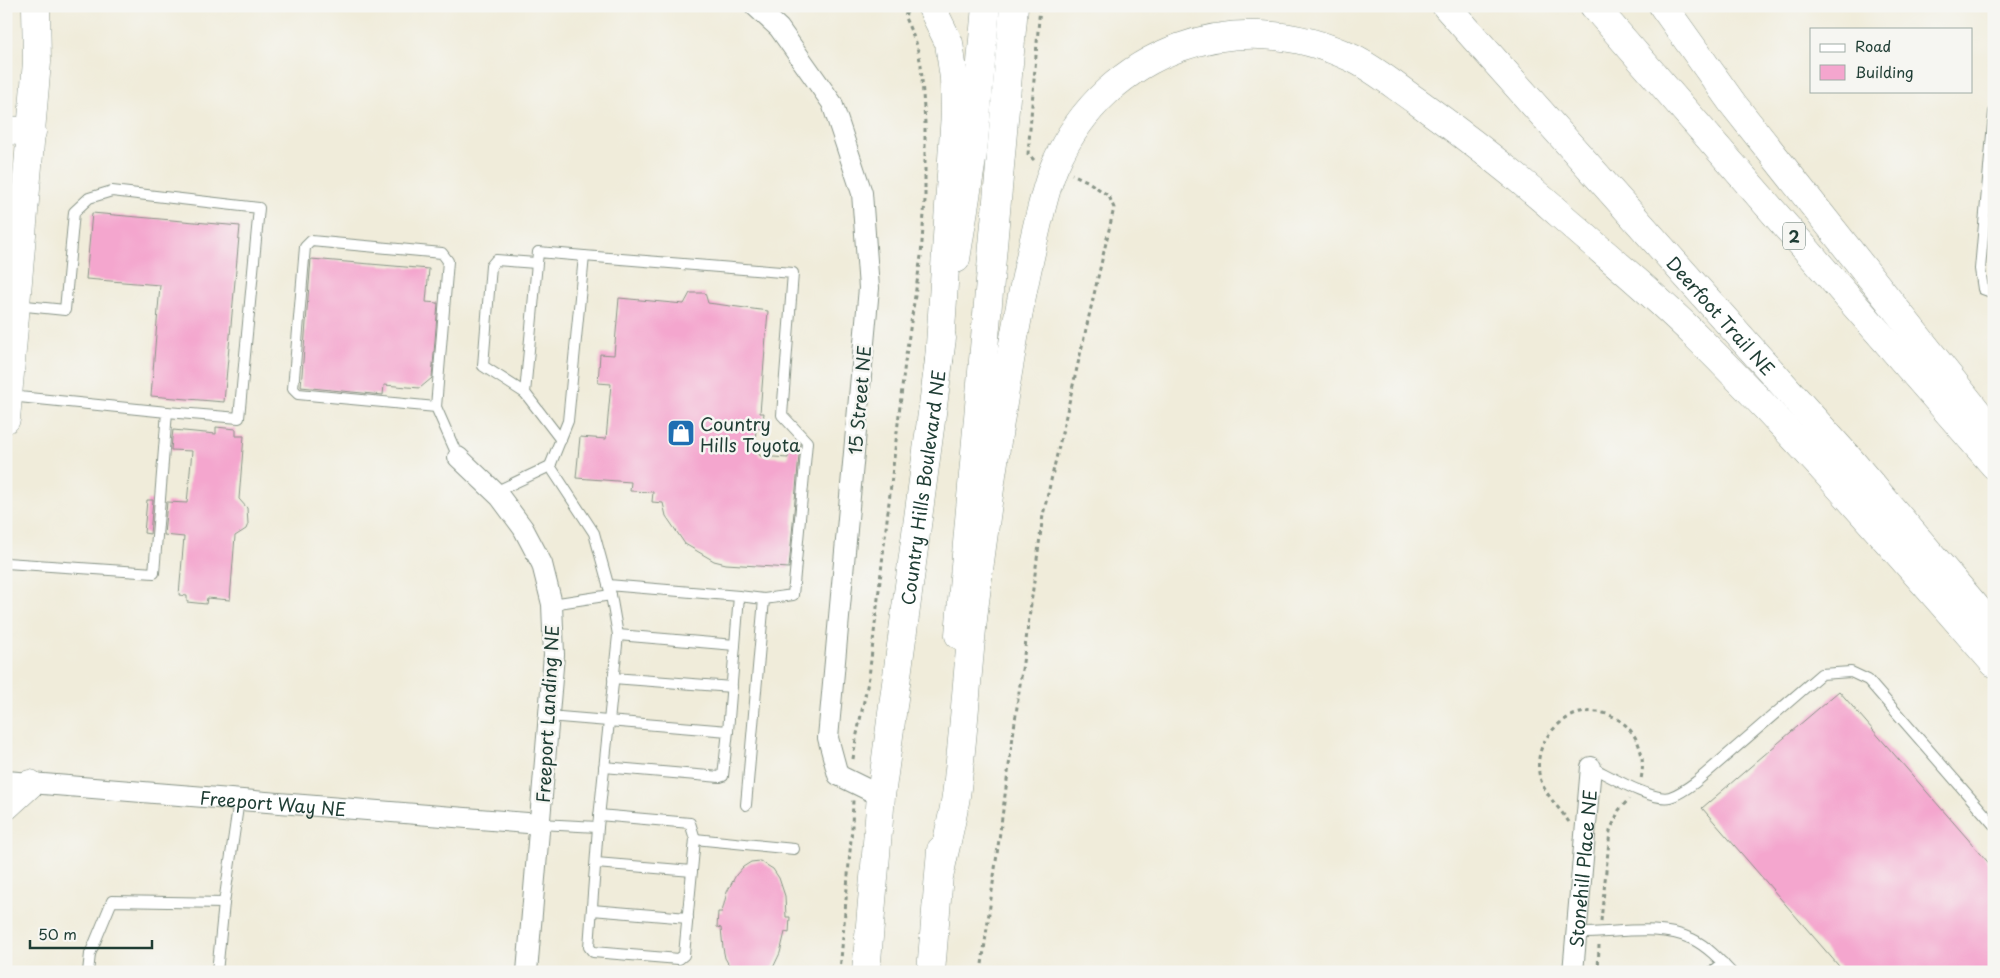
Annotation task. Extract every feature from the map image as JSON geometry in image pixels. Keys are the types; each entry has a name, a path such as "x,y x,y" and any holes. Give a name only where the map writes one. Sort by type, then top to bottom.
{"main road":[{"path":"7,407 16,305 19,131 38,62 36,6"},
{"name":"Country Hills Boulevard NE","path":"866,972 881,796 910,590 939,360 973,152 986,6"},
{"path":"931,972 974,446 1014,6"},
{"name":"Deerfoot Trail NE","path":"1446,6 1852,462 1994,628"},
{"name":"2","path":"1594,6 1994,465"},
{"path":"1663,6 1739,112 1994,433"},
{"path":"922,7 949,43 954,78 955,113 939,360"},
{"path":"940,873 956,800 974,612 994,460 1030,256 1055,166 1079,124 1097,102 1126,74 1158,56 1190,43 1219,36 1255,34 1294,40 1329,48 1355,59 1456,129 1527,185 1694,333 1867,519 1994,663"},
{"path":"6,806 18,782"}],"street":[{"name":"15 Street NE","path":"755,6 779,28 832,103 862,194 869,288 828,738 838,775 881,796"},
{"name":"Freeport Landing NE","path":"458,457 495,492 523,528 542,564 552,604 554,654 527,972"},
{"name":"Stonehill Place NE","path":"1573,972 1591,767"},
{"name":"Freeport Way NE","path":"18,782 540,824"}],"lane":[{"path":"1994,112 1980,269 1983,289 1994,293"},
{"path":"7,407 167,412 240,418 259,208 112,191 89,198 74,212 65,310 16,305"},
{"path":"436,407 298,394 293,389 305,247 311,241 442,253 448,261 436,407 458,457"},
{"path":"525,392 538,252 793,273 782,415 807,442 793,595 764,598 610,590 552,604"},
{"path":"495,492 550,466 568,421 584,256"},
{"path":"536,264 496,260 491,266 483,366 525,392 560,440"},
{"path":"6,563 154,573 167,412"},
{"path":"550,466 594,534 610,590 618,635 598,828 589,946 593,952 679,959 684,955 695,839 690,822 600,815"},
{"path":"604,767 724,776 739,596"},
{"path":"746,805 764,598"},
{"path":"618,635 735,645"},
{"path":"1591,767 1629,786 1655,796 1669,798 1697,781 1820,674 1851,672 1868,680 1994,824"},
{"path":"613,678 732,687"},
{"path":"548,716 728,731"},
{"path":"217,972 224,903 239,800"},
{"path":"540,824 598,828"},
{"path":"695,839 794,849"},
{"path":"596,862 692,871"},
{"path":"88,972 90,954 112,901 224,903"},
{"path":"592,910 688,918"},
{"path":"1577,933 1672,931 1694,939 1731,972"},
{"path":"1712,972 1723,963"}],"path":[{"path":"981,972 1043,514 1114,208 1110,196 1088,181 1055,166 1032,160 1028,154 1040,6"},
{"path":"840,972 852,827 856,739 869,677 905,362 921,256 924,219 925,123 921,65 916,42 905,18 906,13 922,7"}],"building":[{"path":"92,213 240,226 224,402 151,396 160,285 86,279"},
{"path":"311,259 429,269 426,302 438,303 432,378 420,388 384,385 383,395 301,387"},
{"name":"Country Hills Toyota","path":"690,293 705,293 708,303 768,311 760,413 764,413 762,429 756,428 755,446 760,456 788,458 789,443 800,444 789,568 726,564 714,561 685,544 666,516 663,503 652,502 653,492 630,491 631,482 576,478 580,437 606,439 611,384 598,383 600,354 614,355 619,298 684,304"},
{"path":"216,427 236,429 236,436 244,436 239,499 247,508 248,524 246,529 235,536 230,600 207,598 206,604 187,602 187,596 179,595 184,537 164,535 167,502 187,503 192,451 171,450 173,430 216,434"},
{"path":"147,500 153,500 150,534 144,533"},
{"path":"1839,691 1994,869 1994,972 1844,972 1702,808"},
{"path":"760,861 773,869 779,878 785,896 786,917 790,917 789,933 785,932 780,953 771,972 733,972 725,958 721,928 717,927 718,912 722,912 727,892 736,875 751,862"}],"place":[{"name":"Country Hills Toyota","path":"681,433"}]}
